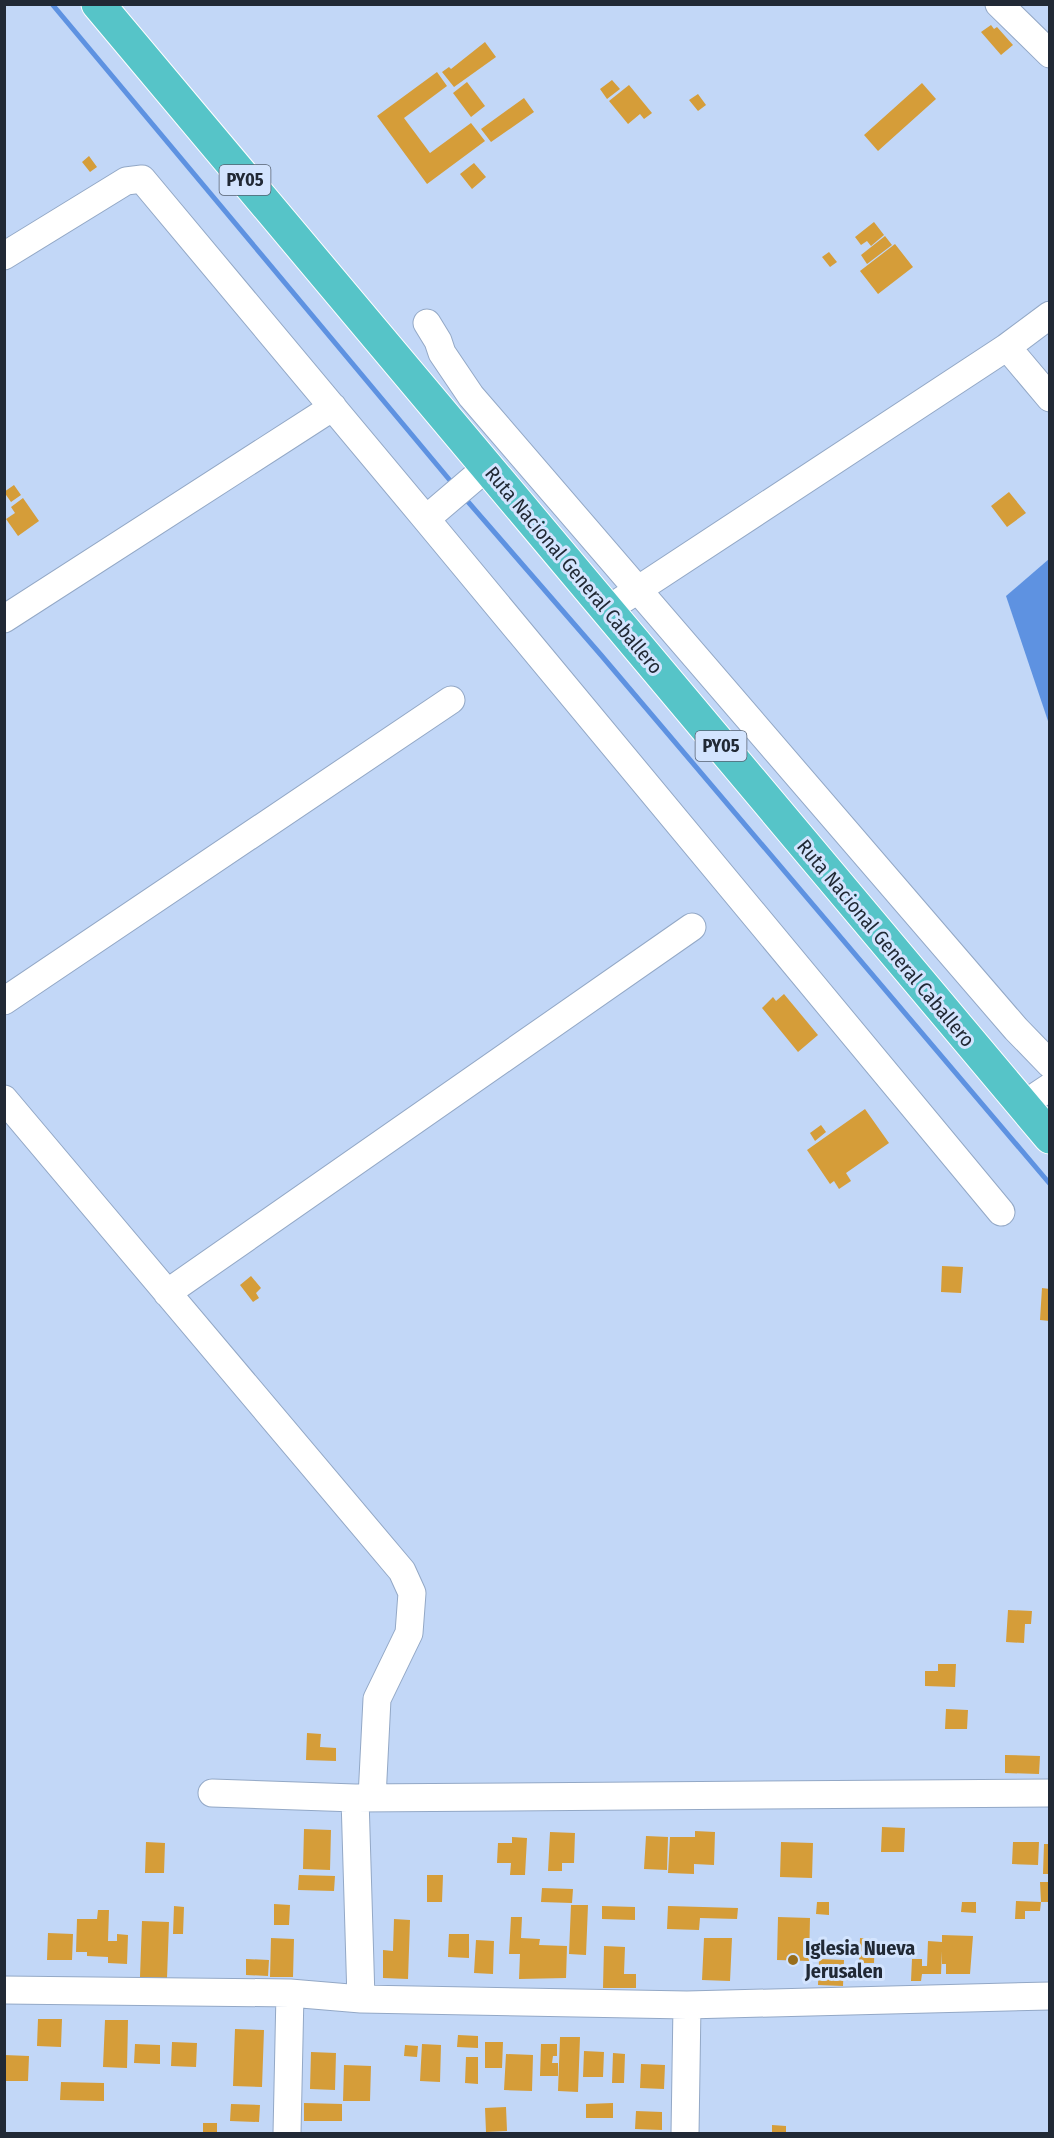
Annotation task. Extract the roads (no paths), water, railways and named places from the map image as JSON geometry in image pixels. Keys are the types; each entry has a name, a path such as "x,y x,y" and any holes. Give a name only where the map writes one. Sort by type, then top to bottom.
{"highway":[{"name":"Ruta Nacional General Caballero","path":"98,4 478,475 607,610 1050,1137"}],"street":[{"path":"999,4 1050,54"},
{"path":"4,256 126,181 141,179 333,407 433,513 1001,1212"},
{"path":"607,610 1007,347 1050,315"},
{"path":"427,323 438,340 442,353 471,396 1016,1029 1050,1064"},
{"path":"1007,347 1050,398"},
{"path":"4,619 333,407"},
{"path":"433,513 478,475"},
{"path":"4,1001 451,700"},
{"path":"167,1293 692,927"},
{"path":"1023,1105 1050,1087"},
{"path":"4,1099 402,1571 412,1593 409,1633 377,1699 364,1798 361,1999"},
{"path":"212,1792 364,1798 1050,1793"},
{"path":"4,1990 290,1993 361,1999 687,2005 1050,1996"},
{"path":"287,2133 290,1993"},
{"path":"685,2133 687,2005"}],"water":[{"path":"1049,559 1049,724 1006,596"}],"waterway":[{"path":"52,4 453,484"},
{"path":"463,496 1050,1184"}],"place":[{"name":"Iglesia Nueva Jerusalen","path":"793,1960"}]}
